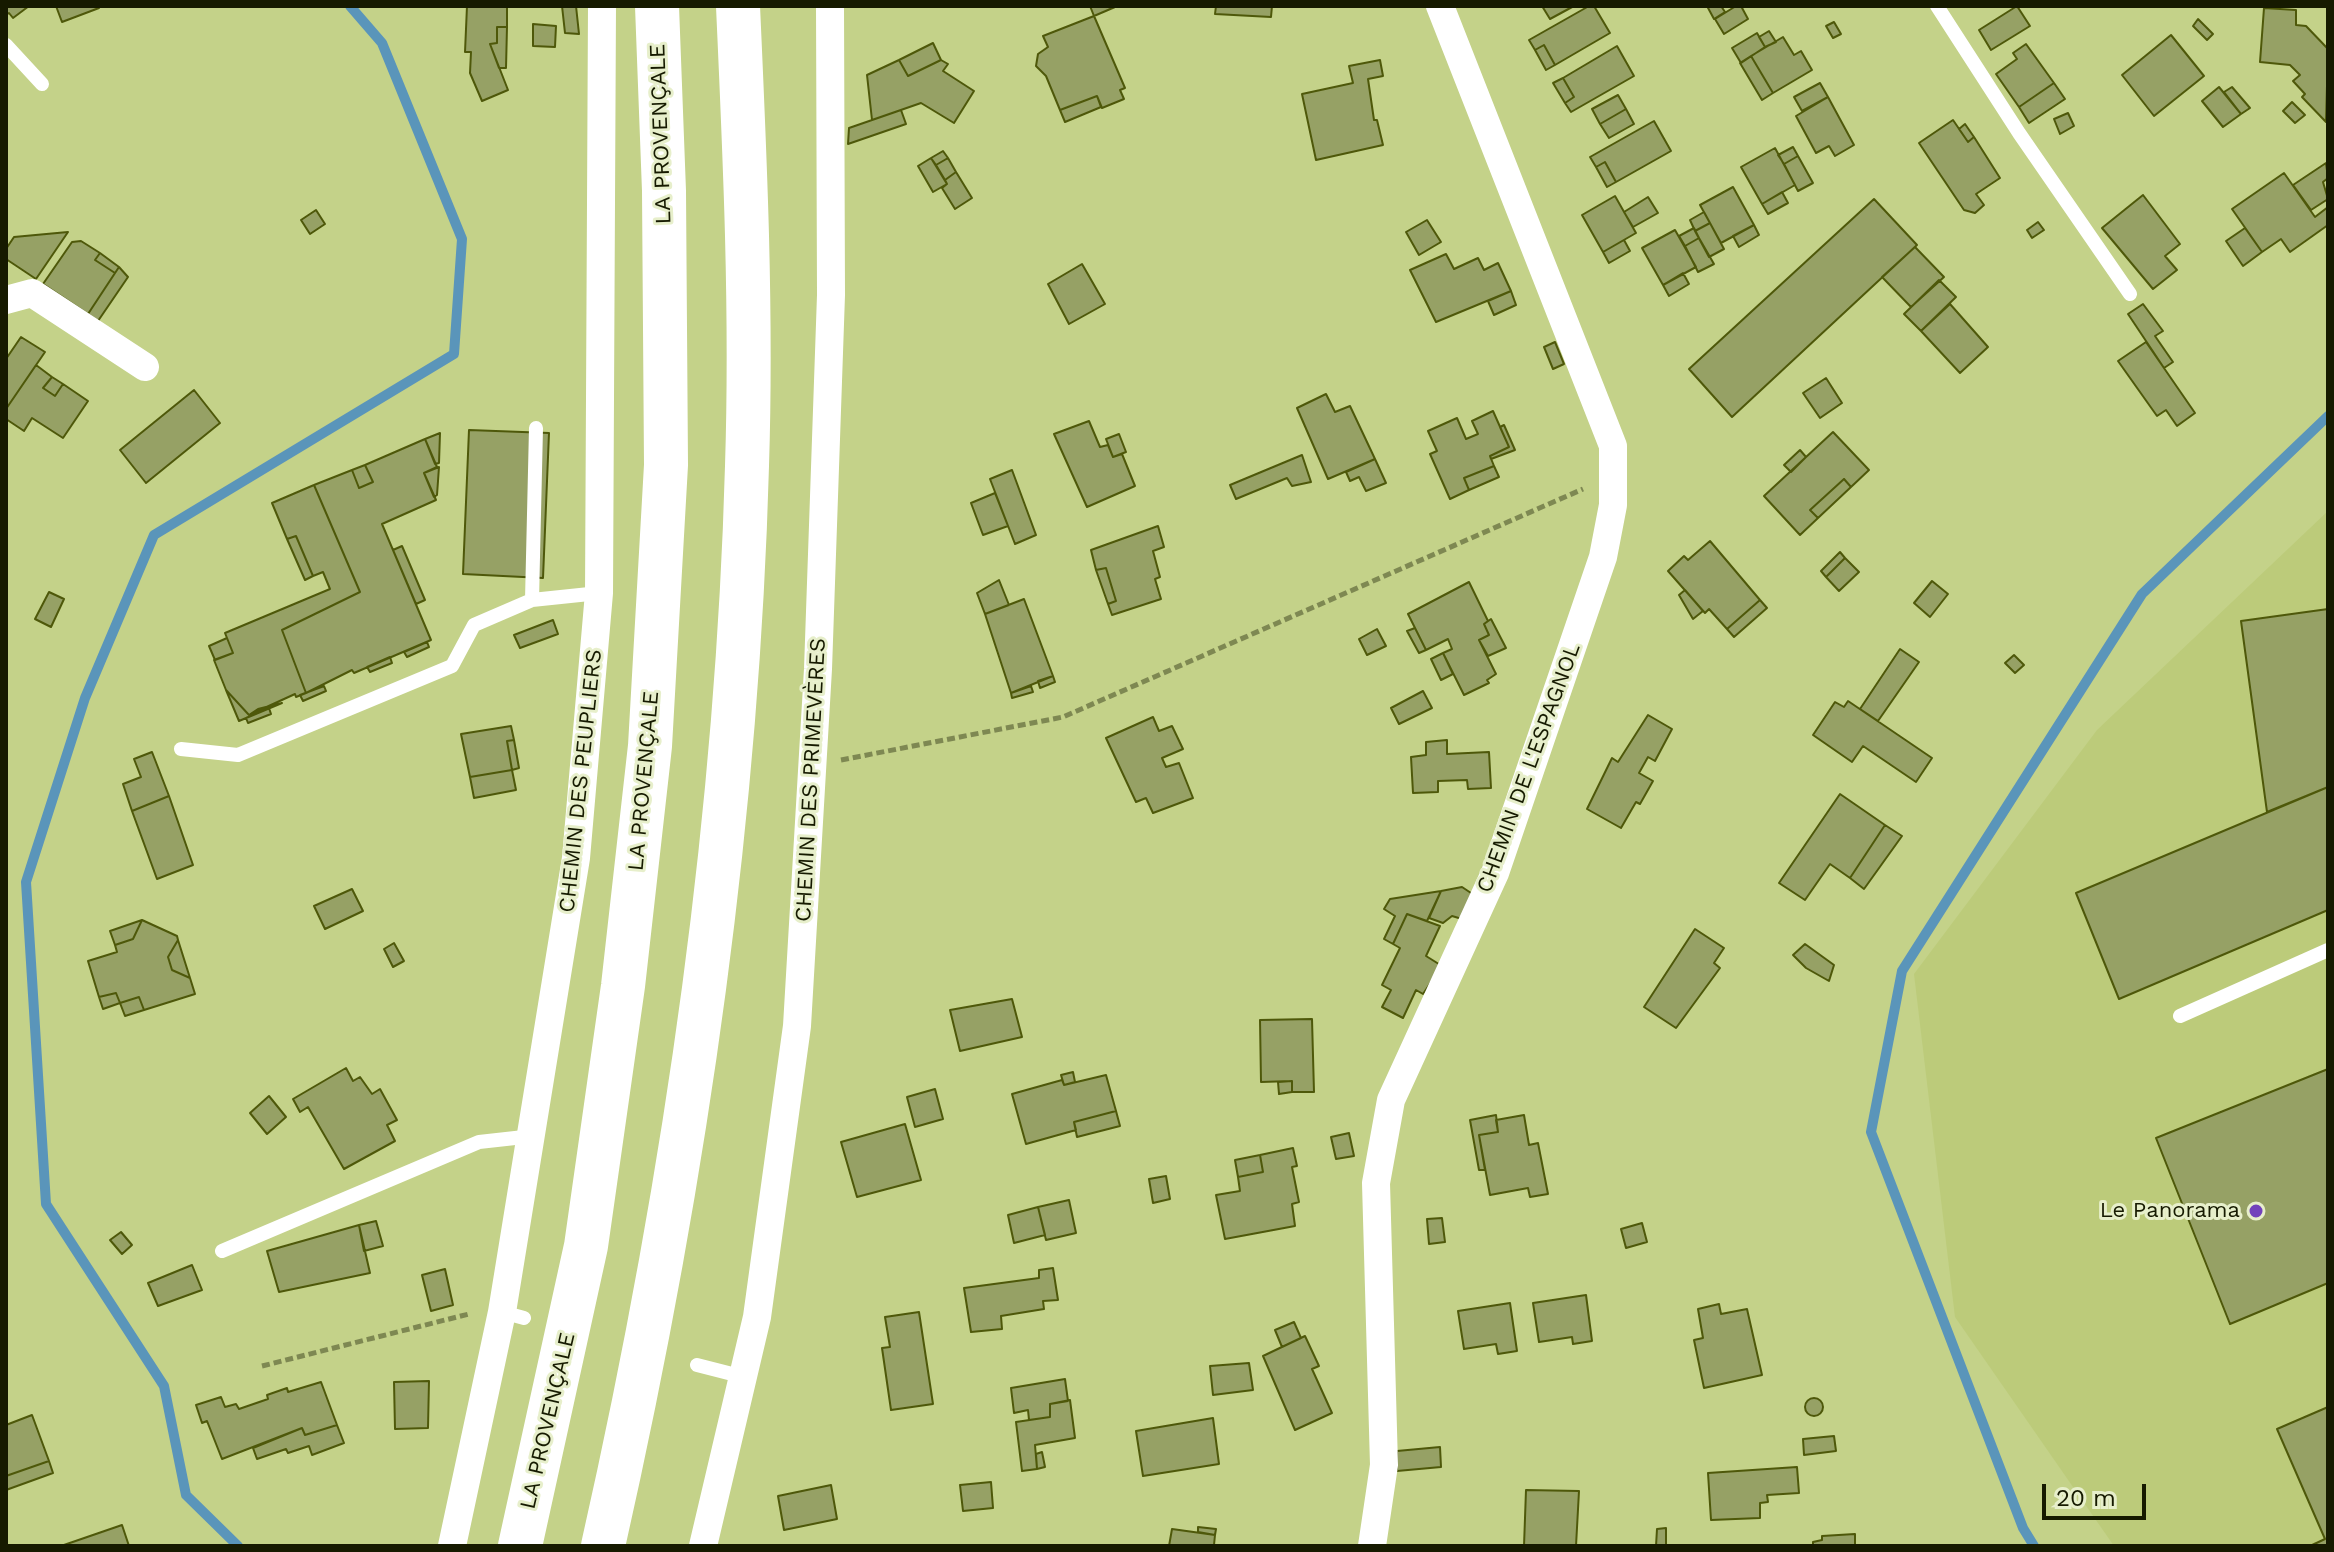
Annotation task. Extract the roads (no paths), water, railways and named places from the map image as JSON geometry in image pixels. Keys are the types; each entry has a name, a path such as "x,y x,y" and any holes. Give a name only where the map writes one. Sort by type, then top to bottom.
{"highway":[{"name":"LA PROVENÇALE","path":"520,1546 586,1246 623,986 650,746 666,465 664,191 657,6"},
{"path":"603,1546 672,1213 710,936 731,735 747,466 747,196 738,6"}],"street":[{"name":"CHEMIN DES PEUPLIERS","path":"452,1546 513,1315 533,1136 576,858 599,593 602,6"},
{"name":"CHEMIN DES PRIMEVÈRES","path":"703,1546 757,1317 797,1026 813,765 831,295 830,6"},
{"name":"CHEMIN DE L'ESPAGNOL","path":"1372,1546 1384,1465 1376,1183 1391,1100 1495,873 1603,557 1613,505 1613,446 1440,6"},
{"path":"6,300 32,293 145,367"}],"lane":[{"path":"1937,6 2019,133 2130,294"},
{"path":"6,45 42,84"},
{"path":"532,600 536,428"},
{"path":"181,749 238,755 452,666 474,625 532,600 599,593"},
{"path":"2180,1016 2328,950"},
{"path":"222,1251 479,1142 533,1136"},
{"path":"697,1365 744,1377"}],"waterway":[{"path":"238,1546 186,1495 164,1386 46,1204 26,882 85,698 154,535 454,354 462,239 382,43 350,6"},
{"path":"2034,1546 2023,1528 1871,1132 1902,971 2142,594 2328,416"}],"place":[{"name":"Le Panorama","path":"2256,1211"}]}
